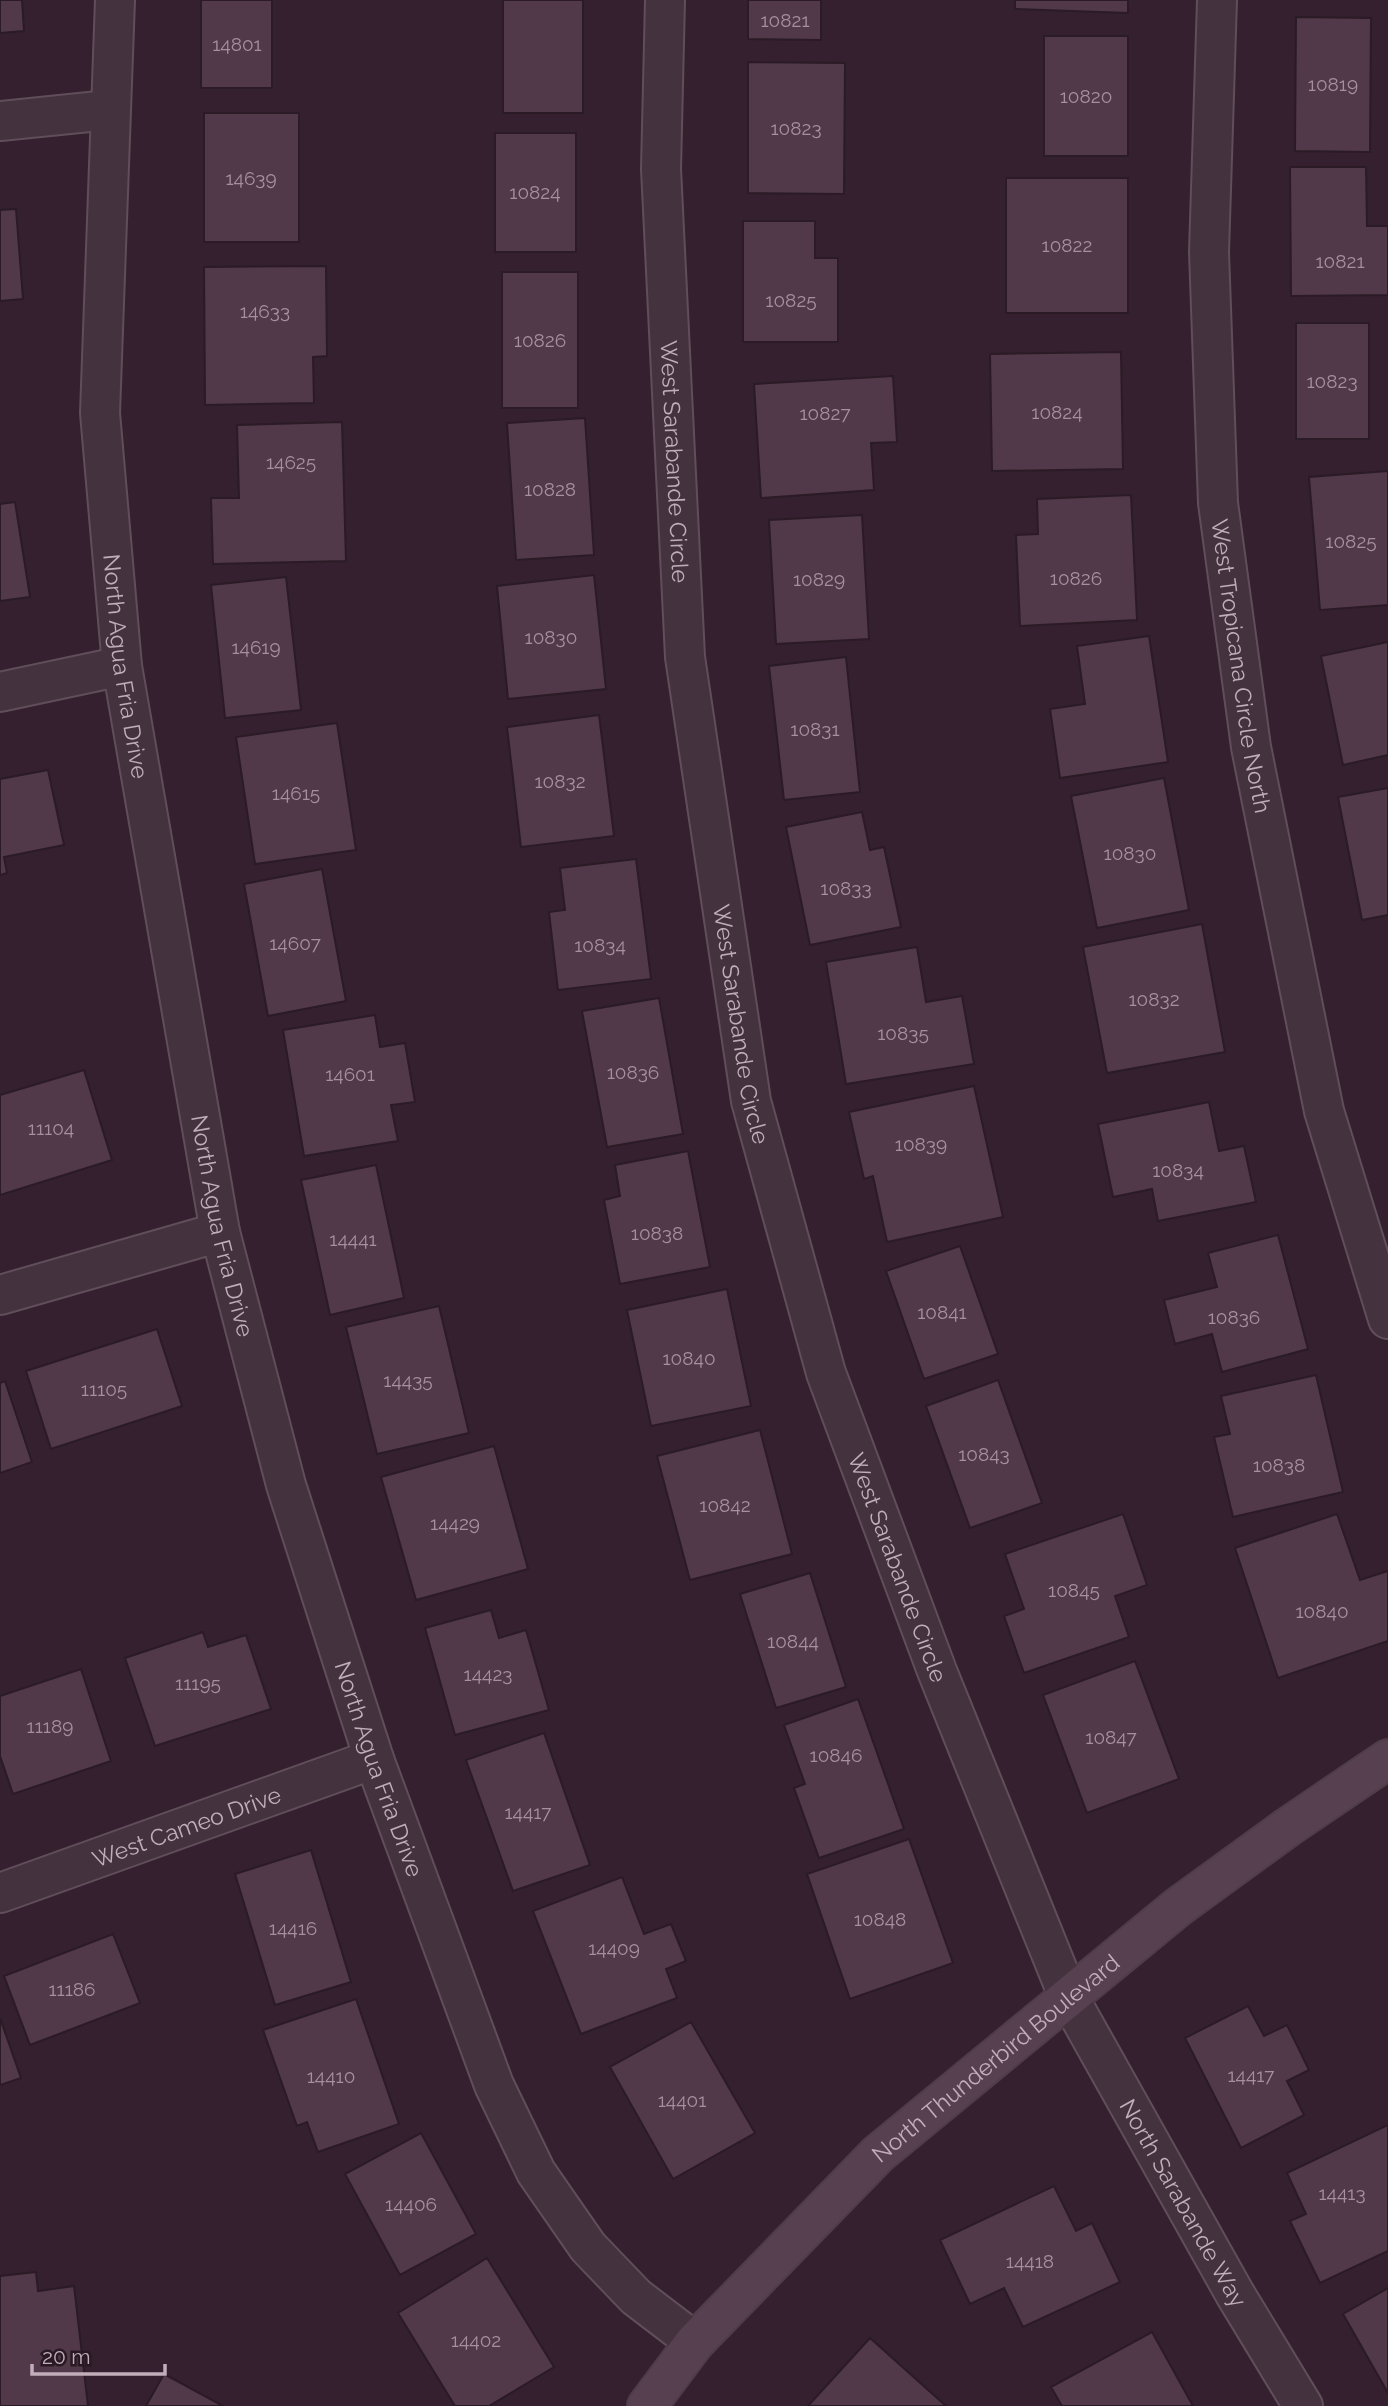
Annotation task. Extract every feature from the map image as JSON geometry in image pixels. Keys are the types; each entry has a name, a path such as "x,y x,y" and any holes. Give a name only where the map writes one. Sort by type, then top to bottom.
{"street":[{"name":"North Agua Fria Drive","path":"115,0 100,414 122,666 219,1232 286,1485 374,1759 494,2085 536,2172 588,2247 636,2297 695,2342"},
{"name":"West Sarabande Circle","path":"665,0 661,169 685,657 751,1101 826,1373 937,1671 1069,1998"},
{"name":"West Tropicana Circle North","path":"1217,0 1209,251 1219,503 1251,747 1324,1111 1388,1319"},
{"path":"0,121 109,110"},
{"path":"0,692 122,666"},
{"path":"0,1295 219,1232"},
{"name":"West Cameo Drive","path":"0,1893 374,1759"},
{"name":"North Thunderbird Boulevard","path":"647,2406 695,2342 878,2154 1178,1907 1388,1759"},
{"name":"North Sarabande Way","path":"1069,1998 1235,2294 1303,2406"}],"building":[{"path":"0,0 22,0 24,31 0,33"},
{"path":"201,0 272,0 272,88 201,88"},
{"path":"503,0 583,0 583,113 503,113"},
{"path":"748,0 821,0 821,40 748,39"},
{"path":"1015,0 1128,0 1128,13 1015,9"},
{"path":"1296,17 1371,18 1370,152 1295,151"},
{"path":"1044,36 1128,36 1128,156 1044,156"},
{"path":"748,62 845,63 844,194 748,193"},
{"path":"204,113 299,113 299,242 204,242"},
{"path":"495,133 576,133 576,252 495,252"},
{"path":"1290,167 1366,167 1367,226 1388,226 1388,295 1291,296"},
{"path":"1006,178 1128,178 1128,313 1006,313"},
{"path":"16,209 23,299 0,301 0,210"},
{"path":"743,221 815,221 815,258 838,258 838,342 743,342"},
{"path":"326,266 327,356 313,357 314,403 205,405 204,267"},
{"path":"502,272 578,272 578,408 502,408"},
{"path":"1296,323 1369,323 1369,439 1296,439"},
{"path":"1121,352 1123,469 992,471 990,354"},
{"path":"893,376 897,442 871,443 874,490 761,498 754,384"},
{"path":"585,418 594,555 516,560 507,423"},
{"path":"342,422 346,561 213,564 211,498 239,498 237,425"},
{"path":"1388,471 1388,605 1320,610 1309,477"},
{"path":"1131,495 1137,620 1020,626 1016,535 1038,534 1037,499"},
{"path":"15,502 30,597 0,601 0,504"},
{"path":"862,515 869,639 776,644 769,520"},
{"path":"594,575 606,689 508,699 497,586"},
{"path":"286,577 301,710 225,718 211,585"},
{"path":"1149,636 1168,762 1060,778 1050,709 1085,704 1077,646"},
{"path":"1388,642 1388,755 1343,765 1321,656"},
{"path":"846,657 860,792 784,800 769,666"},
{"path":"599,715 614,836 521,847 507,727"},
{"path":"337,723 356,850 255,864 236,737"},
{"path":"48,770 64,845 4,857 7,873 0,875 0,779"},
{"path":"1164,778 1189,910 1097,928 1071,796"},
{"path":"1388,788 1388,915 1362,920 1338,797"},
{"path":"862,812 870,850 884,847 901,927 810,945 786,827"},
{"path":"636,859 651,979 558,990 549,912 565,910 560,868"},
{"path":"322,869 346,1001 268,1016 244,884"},
{"path":"1202,924 1225,1052 1107,1073 1083,947"},
{"path":"917,947 926,1002 962,996 974,1064 846,1084 826,962"},
{"path":"659,998 683,1134 607,1147 582,1011"},
{"path":"375,1015 380,1047 405,1043 415,1102 391,1105 398,1141 304,1156 283,1030"},
{"path":"84,1070 112,1160 0,1195 0,1095"},
{"path":"974,1086 1003,1217 887,1242 873,1176 864,1179 849,1112"},
{"path":"1209,1102 1219,1151 1244,1146 1256,1202 1158,1221 1152,1189 1113,1197 1098,1124"},
{"path":"688,1151 710,1267 620,1284 604,1200 620,1196 615,1165"},
{"path":"376,1165 404,1298 330,1315 301,1180"},
{"path":"1278,1235 1308,1349 1222,1372 1212,1334 1175,1344 1164,1300 1217,1287 1208,1253"},
{"path":"960,1246 998,1354 924,1379 886,1271"},
{"path":"727,1289 751,1406 651,1426 627,1310"},
{"path":"439,1306 469,1433 377,1454 346,1327"},
{"path":"157,1329 182,1406 51,1449 26,1371"},
{"path":"1316,1375 1343,1492 1233,1517 1214,1437 1230,1434 1221,1396"},
{"path":"998,1380 1042,1503 970,1528 926,1406"},
{"path":"5,1381 32,1462 0,1473 0,1383"},
{"path":"760,1430 792,1554 690,1580 657,1456"},
{"path":"494,1446 528,1569 416,1600 381,1477"},
{"path":"1123,1514 1147,1585 1115,1596 1129,1637 1024,1673 1004,1616 1024,1609 1005,1554"},
{"path":"1337,1514 1360,1580 1388,1571 1388,1641 1278,1678 1235,1548"},
{"path":"810,1573 846,1687 776,1708 740,1594"},
{"path":"491,1610 499,1638 526,1630 549,1710 455,1735 425,1628"},
{"path":"203,1632 208,1647 246,1635 271,1709 155,1746 125,1658"},
{"path":"1135,1661 1179,1779 1087,1813 1043,1695"},
{"path":"81,1669 111,1761 13,1794 0,1756 0,1696"},
{"path":"858,1699 904,1829 819,1858 794,1788 805,1784 784,1725"},
{"path":"544,1733 590,1865 513,1891 466,1760"},
{"path":"909,1839 953,1963 850,1999 807,1874"},
{"path":"311,1850 351,1982 275,2005 235,1874"},
{"path":"622,1877 644,1934 671,1924 686,1961 666,1969 677,1998 581,2034 533,1911"},
{"path":"113,1934 140,2003 30,2045 4,1976"},
{"path":"356,1999 399,2124 318,2152 307,2122 297,2126 263,2030"},
{"path":"1248,2006 1264,2036 1287,2025 1309,2070 1287,2081 1304,2115 1241,2148 1185,2038"},
{"path":"0,2018 21,2078 0,2085"},
{"path":"691,2022 755,2133 673,2179 610,2067"},
{"path":"1388,2125 1388,2251 1320,2283 1290,2221 1306,2214 1287,2173"},
{"path":"421,2133 476,2234 400,2275 345,2174"},
{"path":"1054,2186 1076,2231 1092,2223 1120,2282 1023,2327 1004,2288 970,2304 940,2240"},
{"path":"487,2258 554,2367 489,2406 455,2406 398,2313"},
{"path":"36,2272 38,2291 74,2286 88,2406 0,2406 0,2276"},
{"path":"1388,2288 1388,2393 1343,2314"},
{"path":"1152,2332 1193,2406 1062,2406 1051,2387"},
{"path":"870,2338 946,2406 808,2406"},
{"path":"164,2374 223,2406 146,2406"}]}
